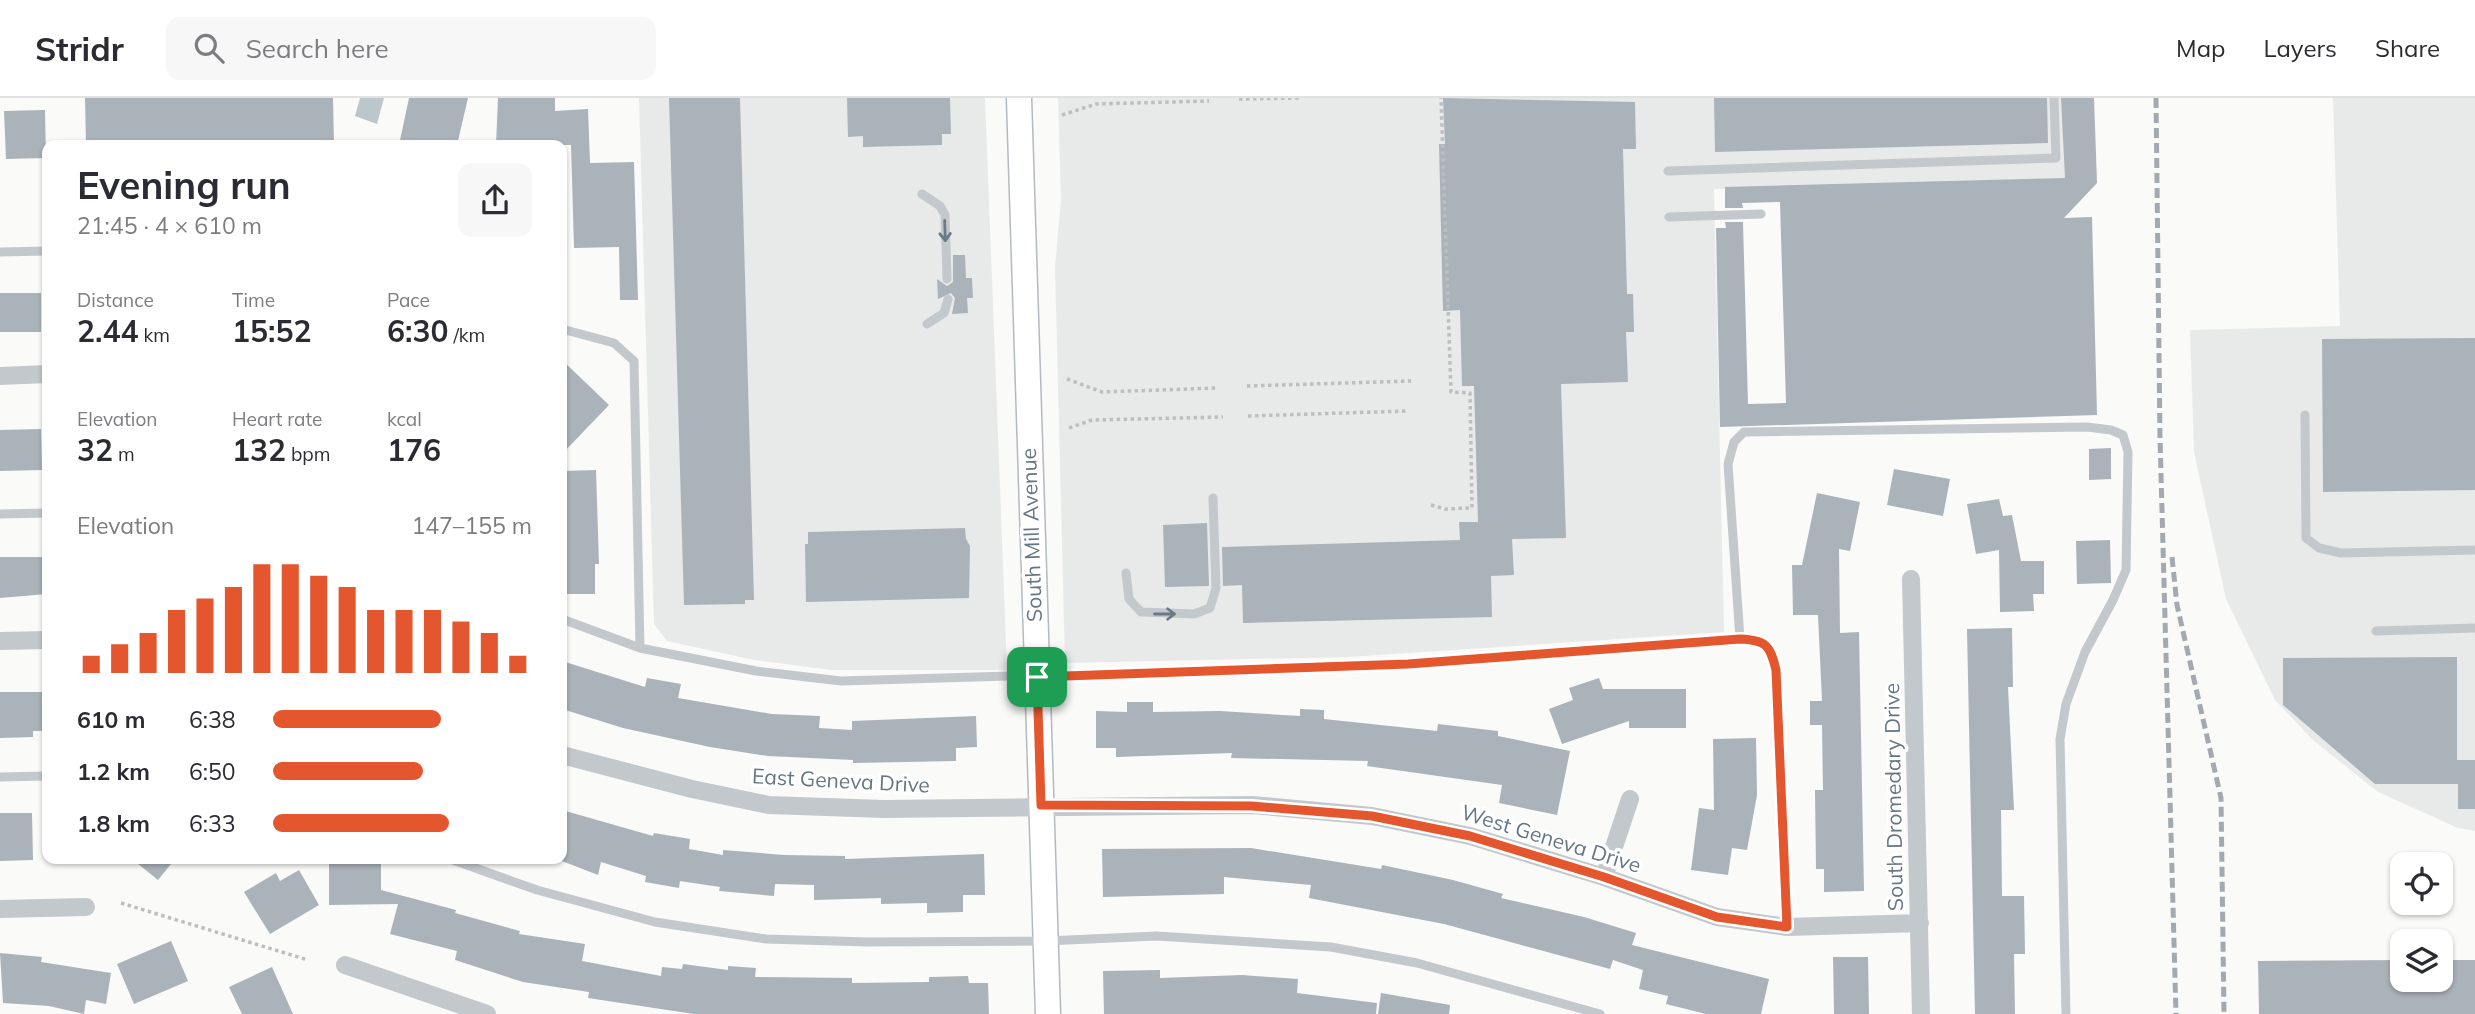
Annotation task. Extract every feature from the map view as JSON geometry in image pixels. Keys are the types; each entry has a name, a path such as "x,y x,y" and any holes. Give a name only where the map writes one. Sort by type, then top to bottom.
{"main road":[{"name":"South Mill Avenue","path":"1019,98 1048,1014"}],"street":[{"path":"0,376 42,374"},
{"name":"South Dromedary Drive","path":"1912,579 1921,1014"},
{"path":"0,641 42,640"},
{"name":"East Geneva Drive","path":"567,756 692,789 769,804 884,809 1041,805"},
{"path":"1604,877 1630,799"},
{"name":"West Geneva Drive","path":"1041,805 1252,806 1372,816 1470,836 1604,877 1717,917 1787,927 1920,923"},
{"path":"0,909 86,907"},
{"path":"345,965 487,1014"}],"lane":[{"path":"1668,171 2056,158 2054,98"},
{"path":"922,194 940,206 945,215 947,279"},
{"path":"1669,216 1761,214"},
{"path":"0,252 42,251"},
{"path":"927,324 944,313 948,299"},
{"path":"567,330 614,344 634,361 640,649"},
{"path":"2305,415 2306,538 2319,548 2341,553 2475,550"},
{"path":"1740,639 1728,464 1734,442 1744,432 2087,427 2111,430 2123,435 2128,452 2126,570 2085,652 2066,704 2060,739 2066,1014"},
{"path":"1126,573 1129,599 1141,612 1194,614 1210,608 1216,588 1213,498"},
{"path":"0,514 42,513"},
{"path":"567,621 640,649 756,671 841,681 1408,664 1740,639 1759,640 1771,650 1776,670 1787,927"},
{"path":"2375,631 2475,628"},
{"path":"0,778 42,776"},
{"path":"464,864 537,890 655,922 766,939 868,942 1046,941 1157,936 1331,947 1440,969 1600,1014"}],"path":[{"path":"1239,99 1300,98"},
{"path":"1431,505 1445,509 1472,508 1470,393 1451,392 1441,98"},
{"path":"1062,115 1096,104 1209,101"},
{"path":"1067,379 1102,392 1218,388"},
{"path":"1247,386 1411,381"},
{"path":"1248,416 1407,411"},
{"path":"1069,428 1093,420 1223,417"},
{"path":"121,903 308,960"}],"shaded area":[{"path":"360,98 384,98 377,124 355,116"},
{"path":"639,98 985,98 1007,670 831,670 754,660 667,641 654,624"},
{"path":"1058,98 2063,98 2065,178 1714,189 1724,632 1348,657 1065,663 1055,267 1061,199"},
{"path":"2333,98 2475,98 2475,831 2458,828 2378,792 2314,741 2275,700 2226,599 2194,452 2190,330 2340,326"}],"building":[{"path":"85,98 333,98 334,140 86,140"},
{"path":"409,98 468,98 458,140 400,140"},
{"path":"498,98 555,98 555,111 588,109 590,163 634,162 638,300 620,300 619,247 574,248 571,145 567,145 567,140 496,140"},
{"path":"669,98 740,98 754,600 745,600 745,604 684,605"},
{"path":"847,98 950,98 951,134 942,134 942,145 863,147 863,136 848,137"},
{"path":"1443,98 1635,102 1636,149 1623,149 1627,294 1633,294 1634,332 1626,332 1628,382 1561,384 1566,538 1512,539 1514,575 1491,576 1492,617 1243,623 1242,585 1223,586 1222,547 1460,540 1459,522 1478,522 1474,386 1462,386 1460,310 1443,311 1439,144 1445,144"},
{"path":"1714,98 2047,98 2048,143 1715,152"},
{"path":"2061,98 2094,98 2097,183 2064,218 2092,217 2097,415 1720,427 1716,228 1726,228 1725,222 1743,222 1748,404 1786,403 1780,202 1742,203 1743,208 1725,208 1725,187 2065,178"},
{"path":"45,110 46,140 42,140 42,158 6,159 4,111"},
{"path":"953,255 965,255 966,278 972,278 973,298 967,298 968,313 952,314 955,298 951,293 938,299 937,279 947,286 953,282"},
{"path":"0,293 41,293 41,332 0,332"},
{"path":"2475,338 2475,490 2323,492 2322,339"},
{"path":"567,365 609,405 567,449"},
{"path":"41,429 42,470 0,471 0,430"},
{"path":"2111,448 2111,479 2089,480 2089,449"},
{"path":"1894,469 1950,479 1943,516 1887,505"},
{"path":"596,470 599,564 595,564 595,594 567,594 567,471"},
{"path":"1817,493 1860,502 1850,551 1839,549 1840,633 1859,632 1864,891 1824,892 1824,869 1816,869 1815,790 1823,790 1822,725 1810,725 1810,701 1822,701 1818,615 1793,615 1792,565 1802,565"},
{"path":"1999,499 2003,516 2012,515 2021,561 2044,561 2044,594 2033,594 2034,611 2000,612 1999,550 1976,554 1967,504"},
{"path":"1207,523 1209,586 1165,587 1163,525"},
{"path":"965,528 970,546 969,598 806,602 805,544 808,544 808,532"},
{"path":"2110,540 2111,583 2077,584 2076,541"},
{"path":"0,557 42,557 42,594 0,598"},
{"path":"2012,628 2013,687 2008,687 2014,810 2001,810 2002,896 2024,896 2025,954 2014,954 2015,1014 1975,1014 1967,629"},
{"path":"2457,657 2457,760 2475,760 2475,809 2458,809 2458,784 2375,784 2283,705 2283,658"},
{"path":"567,663 645,687 647,678 681,684 678,698 772,714 820,716 819,728 852,730 852,721 976,716 977,747 956,748 956,761 853,763 853,760 768,756 710,747 623,728 567,711"},
{"path":"1599,678 1603,689 1686,689 1686,728 1629,728 1629,721 1562,744 1549,709 1573,700 1569,688"},
{"path":"0,692 42,692 42,731 33,731 33,737 0,738"},
{"path":"1127,702 1153,702 1153,712 1220,711 1300,716 1300,709 1324,710 1324,719 1437,731 1438,724 1498,731 1498,736 1570,751 1557,815 1499,803 1502,785 1367,766 1368,761 1231,758 1232,753 1116,757 1116,748 1096,748 1096,711 1127,712"},
{"path":"1756,738 1757,795 1747,850 1732,848 1728,875 1691,870 1699,808 1714,810 1713,739"},
{"path":"567,811 653,836 654,833 690,839 689,849 723,855 723,850 845,856 845,859 984,854 985,895 963,895 963,912 927,913 927,903 881,904 881,898 814,900 814,885 775,884 774,896 719,891 720,887 680,881 679,888 645,882 646,876 601,862 598,875 567,863"},
{"path":"0,813 32,813 33,860 0,861"},
{"path":"1251,848 1381,869 1382,865 1453,880 1503,894 1501,898 1584,917 1636,933 1632,945 1769,979 1761,1014 1706,1014 1666,1004 1668,996 1639,989 1643,970 1613,960 1610,969 1444,924 1309,898 1311,885 1224,877 1224,894 1103,897 1102,849"},
{"path":"138,864 171,864 158,880"},
{"path":"329,864 381,864 381,890 456,910 455,913 520,931 519,934 585,944 582,961 661,976 662,967 682,969 683,964 728,970 728,966 756,968 755,977 852,978 852,983 929,982 929,977 968,976 969,983 988,983 989,1014 694,1014 588,998 589,992 523,982 455,960 457,951 390,934 398,904 329,905"},
{"path":"299,870 319,905 270,934 244,892 276,873 280,881"},
{"path":"171,941 188,981 134,1004 117,964"},
{"path":"0,953 42,957 41,962 111,973 106,1004 86,1000 84,1014 49,1006 3,1003"},
{"path":"1833,957 1868,957 1869,1014 1834,1014"},
{"path":"2390,960 2390,992 2453,992 2453,960 2475,960 2475,1014 2259,1014 2258,961"},
{"path":"272,967 293,1014 242,1014 229,987"},
{"path":"1160,970 1160,978 1242,975 1298,979 1297,993 1377,1003 1376,1014 1104,1014 1103,971"},
{"path":"1381,993 1450,1005 1449,1014 1378,1014"}],"railway":[{"path":"2156,98 2160,438 2176,1014"},
{"path":"2172,557 2177,605 2221,798 2224,1014"}],"route":[{"path":"1740,639 1759,640 1771,650 1776,670 1787,927 1717,917 1604,877 1470,836 1372,816 1252,806 1041,805 1037,677 1408,664 1740,639"}]}
